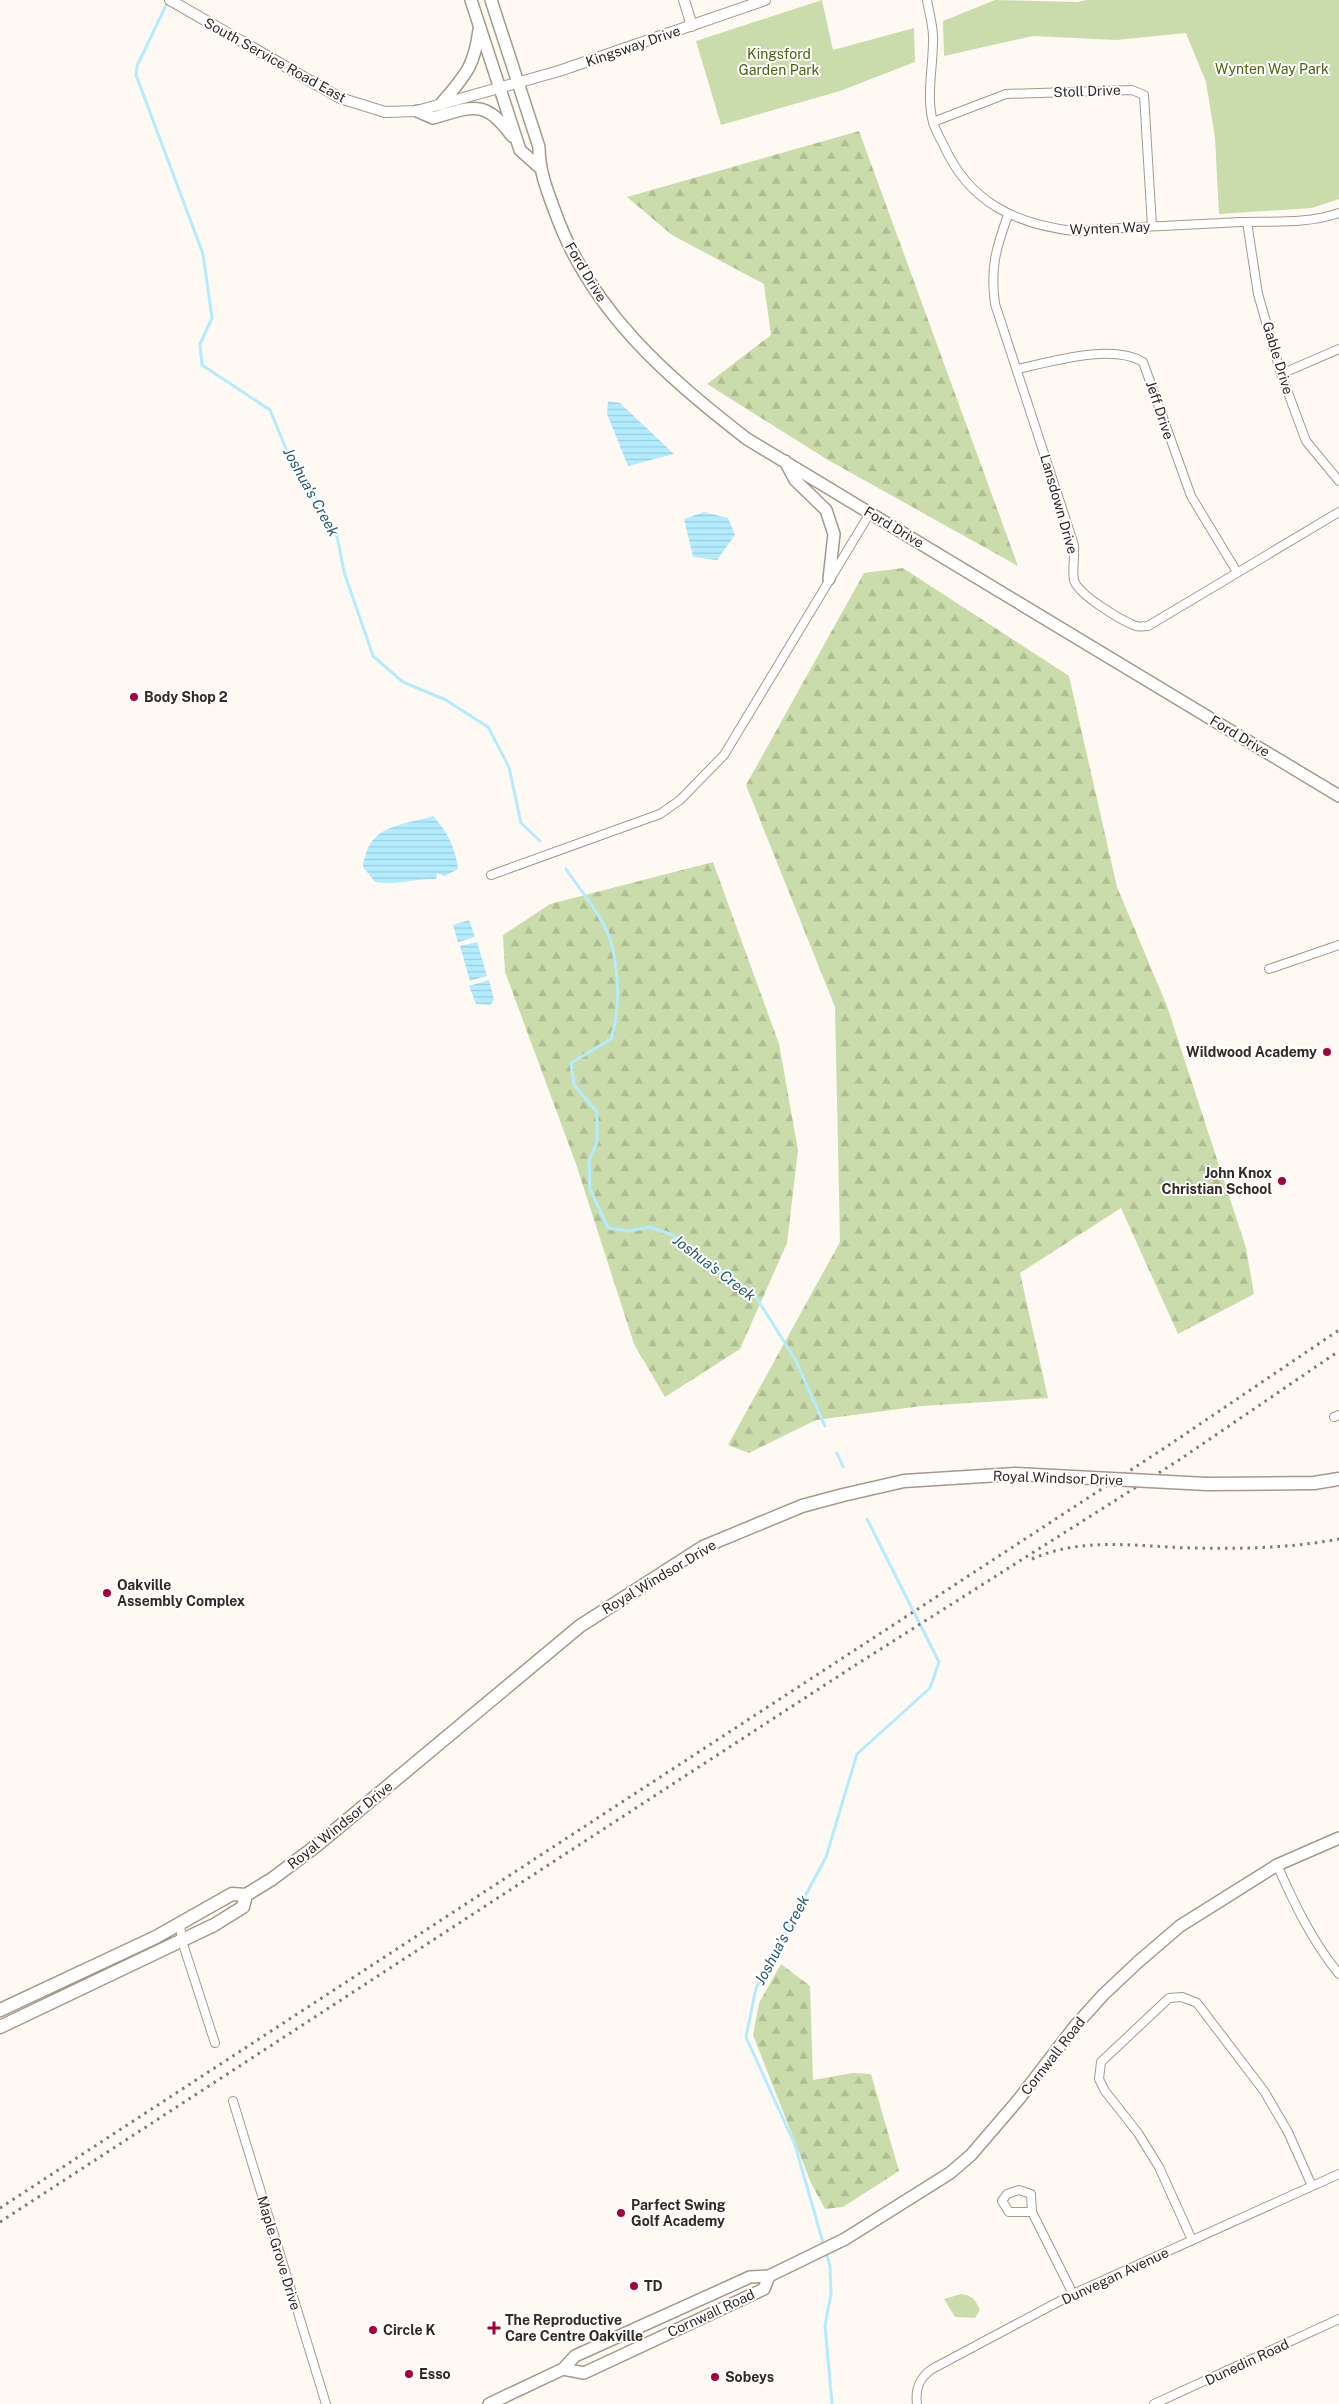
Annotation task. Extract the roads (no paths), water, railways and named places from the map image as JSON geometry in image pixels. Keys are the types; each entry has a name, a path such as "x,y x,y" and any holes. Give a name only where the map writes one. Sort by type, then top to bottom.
{"main road":[{"name":"Ford Drive","path":"471,0 520,150 539,167"},
{"name":"Ford Drive","path":"491,0 539,146 539,167 558,220 576,261 610,312 647,354 688,393 748,439 1109,659 1339,796"},
{"path":"441,104 469,71 475,56 479,26"},
{"path":"417,111 433,118 470,108 489,111 500,118 518,144"},
{"path":"784,460 795,480 826,510 834,534 829,580"},
{"name":"Royal Windsor Drive","path":"0,2010 180,1925 232,1894 246,1895 272,1879 316,1846 580,1626 703,1547 802,1506 904,1481 1015,1474 1207,1484 1314,1483 1339,1479"},
{"name":"Cornwall Road","path":"489,2404 563,2369 575,2356 750,2277 769,2276 801,2261 845,2239 917,2196 950,2174 972,2155 1019,2099 1075,2026 1103,1995 1180,1926 1277,1865 1339,1838"},
{"name":"Royal Windsor Drive","path":"0,2027 182,1941 243,1907 246,1895"},
{"name":"Cornwall Road","path":"563,2369 584,2372 764,2289 769,2276"}],"street":[{"name":"South Service Road East","path":"170,0 340,98 384,112 417,111 500,86"},
{"path":"684,0 692,26"},
{"name":"Kingsway Drive","path":"500,86 559,71 765,0"},
{"name":"Wynten Way","path":"927,0 933,39 931,102 933,122 954,168 983,198 1008,215 1045,228 1074,231 1152,226 1285,222 1327,217 1339,212"},
{"name":"Stoll Drive","path":"933,122 1006,94 1132,90 1144,95 1152,226"},
{"name":"Lansdown Drive","path":"1008,215 995,251 991,280 995,304 1074,545 1073,578 1076,587 1084,595 1137,626 1148,626 1339,512"},
{"name":"Gable Drive","path":"1247,222 1258,294 1281,374 1306,441 1339,481"},
{"path":"1281,374 1339,349"},
{"name":"Jeff Drive","path":"1017,369 1071,358 1120,353 1135,356 1143,362 1191,496 1237,572"},
{"path":"491,874 660,814 680,800 724,755 870,513"},
{"path":"1269,969 1339,945"},
{"path":"1277,1865 1292,1898 1323,1955 1339,1974"},
{"path":"180,1925 182,1941 215,2043"},
{"path":"1192,2240 1159,2167 1138,2133 1105,2091 1099,2079 1101,2062 1169,1998 1182,1997 1197,2003 1214,2025 1264,2091 1288,2132 1312,2186"},
{"name":"Maple Grove Drive","path":"233,2101 326,2404"},
{"name":"Dunvegan Avenue","path":"917,2404 916,2392 918,2383 924,2374 932,2369 1073,2294 1339,2174"},
{"path":"1032,2212 1073,2294"},
{"name":"Dunedin Road","path":"1154,2404 1339,2319"}],"water":[{"path":"608,401 620,403 674,454 628,466 607,414"},
{"path":"704,512 728,518 735,535 717,560 693,557 684,519"},
{"path":"433,816 443,828 450,841 458,869 445,876 437,873 436,879 391,883 375,882 363,867 371,842 387,830"},
{"path":"469,920 475,937 458,942 453,925"},
{"path":"477,942 487,976 470,981 460,946"},
{"path":"489,980 494,1000 490,1005 476,1004 469,986"}],"waterway":[{"name":"Joshua's Creek","path":"168,1 137,66 136,75 203,254 212,318 200,344 202,365 270,410 293,466 309,486 337,536 344,572 373,656 403,682 446,700 488,727 509,767 521,823 540,841"},
{"name":"Joshua's Creek","path":"566,869 604,926 612,946 616,969 618,993 611,1039 571,1063 574,1085 597,1112 597,1142 589,1160 590,1189 608,1228 628,1231 650,1227 670,1234 756,1297 795,1359 825,1426"},
{"name":"Joshua's Creek","path":"837,1453 843,1467"},
{"name":"Joshua's Creek","path":"824,2246 795,2145 746,2037 756,1988 826,1857 857,1754 930,1688 939,1662 867,1519"},
{"name":"Joshua's Creek","path":"826,2252 830,2266 831,2294 825,2325 832,2404"}],"railway":[{"path":"0,2208 1169,1445 1339,1330"},
{"path":"0,2222 854,1666 1179,1460 1339,1351"},
{"path":"1032,1559 1072,1547 1092,1545 1249,1548 1285,1546 1339,1539"}],"place":[{"name":"Body Shop 2","path":"134,697"},
{"name":"Wildwood Academy","path":"1327,1052"},
{"name":"John Knox Christian School","path":"1282,1181"},
{"name":"Oakville Assembly Complex","path":"107,1593"},
{"name":"Parfect Swing Golf Academy","path":"621,2213"},
{"name":"TD","path":"634,2286"},
{"name":"The Reproductive Care Centre Oakville","path":"494,2328"},
{"name":"Circle K","path":"373,2330"},
{"name":"Esso","path":"409,2374"},
{"name":"Sobeys","path":"715,2377"}],"park label":[{"name":"Kingsford Garden Park","path":"779,62"},
{"name":"Wynten Way Park","path":"1272,69"}]}
